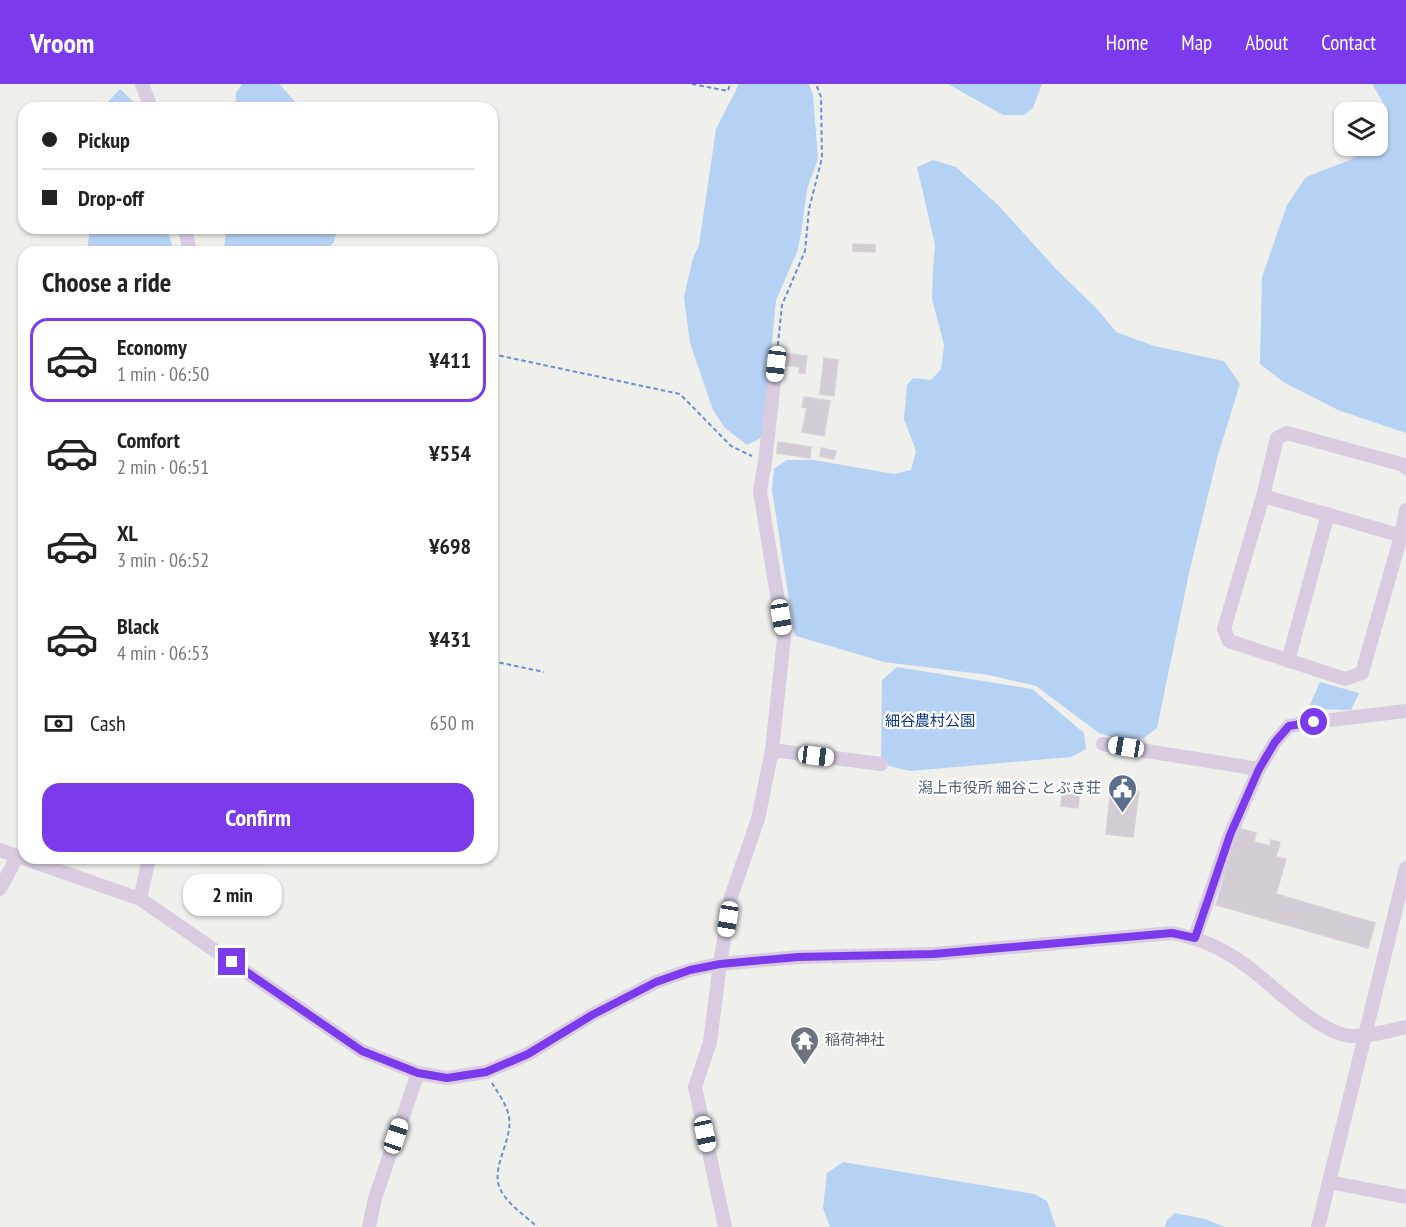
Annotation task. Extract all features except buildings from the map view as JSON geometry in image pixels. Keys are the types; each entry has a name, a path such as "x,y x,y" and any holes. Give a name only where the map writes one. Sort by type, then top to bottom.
{"street":[{"path":"142,84 149,102"},
{"path":"725,1227 695,1087 710,1042 731,897 758,819 772,750 784,638 760,491 776,364"},
{"path":"1406,468 1404,465 1287,433 1277,438 1263,496 1224,629 1229,641 1345,679 1362,673 1403,536 1406,510"},
{"path":"1263,496 1403,536"},
{"path":"1288,661 1328,514"},
{"path":"1195,938 1230,835 1259,769 1275,742 1289,726 1406,711"},
{"path":"1103,744 1259,769"},
{"path":"772,750 881,764"},
{"path":"0,850 17,857 0,889"},
{"path":"38,864 140,899 362,1051 418,1073 447,1078 486,1072 528,1054 592,1015 656,982 690,970 720,964 798,957 933,954 1172,933 1212,944 1245,964 1292,1003 1326,1027 1348,1036 1406,1027"},
{"path":"140,899 148,864"},
{"path":"1318,1227 1406,868"},
{"path":"369,1227 375,1198 418,1073"},
{"path":"1329,1182 1406,1197"}],"path":[{"path":"693,84 728,91 730,84"},
{"path":"776,364 783,305 805,251 809,209 822,158 821,97 816,84"},
{"path":"498,355 680,394 731,446 765,462"},
{"path":"498,662 544,672"},
{"path":"486,1072 502,1099 509,1117 508,1132 498,1173 499,1185 506,1198 537,1227"}],"green space":[{"path":"242,84 279,84 296,102 235,102 236,93"},
{"path":"739,84 809,84 813,95 818,159 807,189 797,252 776,300 763,437 747,445 725,428 713,410 690,343 684,297 693,258 699,245 716,129"},
{"path":"948,84 1042,84 1033,108 1024,115 1003,115"},
{"path":"1372,84 1406,84 1406,433 1338,410 1285,383 1260,364 1262,277 1287,205 1306,177 1356,156 1388,156 1388,102 1383,102"},
{"path":"120,89 134,102 108,102"},
{"path":"933,160 956,167 999,206 1055,268 1099,311 1116,332 1154,346 1224,361 1240,384 1217,458 1189,573 1157,728 1144,738 1120,740 1099,733 1036,686 989,675 884,662 796,636 794,632 772,490 774,469 787,460 814,460 894,474 911,470 916,451 904,419 907,385 913,378 931,380 941,369 944,345 932,299 935,245 917,167"},
{"path":"89,234 169,234 172,246 88,246"},
{"path":"226,234 336,234 330,246 224,246"},
{"name":"細谷農村公園","path":"897,667 1032,689 1084,733 1086,749 1071,757 910,771 881,764 882,680"},
{"path":"1320,682 1359,693 1351,710 1308,709"},
{"path":"843,1162 1034,1194 1047,1201 1056,1227 830,1227 823,1208 827,1173"},
{"path":"1175,1213 1205,1219 1225,1227 1165,1227 1167,1220"}],"place":[{"name":"潟上市役所 細谷ことぶき荘","path":"1122,814"},
{"name":"稲荷神社","path":"804,1066"}],"route":[{"path":"232,962 362,1051 418,1073 447,1078 486,1072 528,1054 592,1015 656,982 690,970 720,964 798,957 933,954 1172,933 1195,938 1230,835 1259,769 1275,742 1289,726 1314,722"}]}
